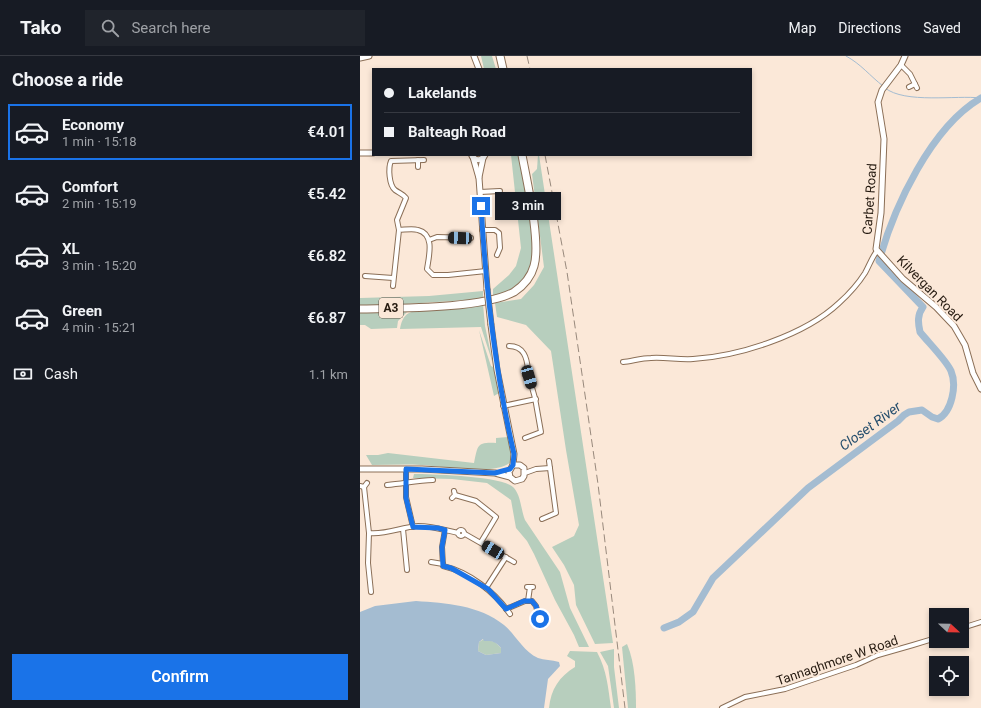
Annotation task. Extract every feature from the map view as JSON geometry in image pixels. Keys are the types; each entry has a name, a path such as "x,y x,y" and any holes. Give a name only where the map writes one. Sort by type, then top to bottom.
{"highway":[{"path":"500,56 503,68"},
{"name":"A3","path":"360,310 441,305 495,299 522,287 532,274 536,256 522,156"}],"street":[{"path":"362,57 369,56"},
{"path":"474,56 479,68"},
{"name":"Carbet Road","path":"623,362 650,358 673,360 710,357 776,340 811,323 839,303 852,290 865,273 877,252 876,249 881,212 884,140 878,102 884,87 901,65 905,56"},
{"path":"901,65 910,74 916,86 910,87"},
{"path":"361,153 372,153"},
{"path":"472,156 477,160 484,157"},
{"path":"472,156 479,178 487,289 501,394 514,454 520,465 524,468 525,473"},
{"path":"479,178 484,157"},
{"path":"393,286 399,230 397,220 406,198 394,190 391,186 390,165 391,161 396,160 424,160"},
{"path":"418,160 418,168"},
{"path":"480,192 500,191"},
{"path":"399,230 418,230 429,240 430,249 427,269 433,275 486,271"},
{"path":"482,230 495,230 499,233 500,248 497,255"},
{"path":"429,240 437,237 471,238"},
{"name":"Kilvergan Road","path":"877,252 903,279 936,307 954,326 965,345 981,389"},
{"path":"365,276 393,278"},
{"path":"509,346 519,348 527,358 528,370 525,375 529,377 536,400 541,432 526,438"},
{"path":"503,403 536,400"},
{"path":"510,477 514,454"},
{"path":"542,519 556,513 549,461"},
{"path":"495,473 520,465"},
{"path":"360,469 406,469 495,473 510,477 515,481 519,481 525,473 550,468"},
{"path":"406,469 406,498 413,527"},
{"path":"386,485 406,484 417,480 433,480"},
{"path":"364,485 371,592"},
{"path":"393,485 393,490"},
{"path":"454,494 476,501 496,517 481,542"},
{"path":"368,533 382,534 413,527 438,528 458,533 461,537 465,534 514,562"},
{"path":"403,529 407,570"},
{"path":"442,564 442,547 445,530"},
{"path":"486,588 506,557"},
{"path":"431,562 442,564 443,566 451,568 486,588 510,614"},
{"path":"528,601 530,587"},
{"path":"506,609 524,601 532,601 536,606 538,621"},
{"path":"969,626 981,622"},
{"name":"Tannaghmore W Road","path":"722,708 745,697 785,689 856,665 878,655 929,640"}],"green space":[{"path":"481,56 492,56 496,68 484,68"},
{"path":"511,156 519,156 531,221 534,258 531,267 518,284 506,292 493,297 493,289 509,275 516,266 521,248"},
{"path":"538,156 539,156 613,643 595,644 576,605 574,585 564,565 552,547 574,536 579,525 551,351 526,325 497,317 495,303 521,299 534,285 544,267 532,174 537,169"},
{"path":"483,291 483,299 360,307 360,298 429,296"},
{"path":"483,304 485,326 493,364 481,327 400,329 405,316 417,310 436,307"},
{"path":"408,311 398,321 397,328 371,329 365,325 360,325 360,312"},
{"path":"479,330 491,366 495,368 499,393 494,396"},
{"path":"508,437 512,461 505,466 494,469 482,470 415,465 372,465 366,455 388,453 474,463 477,449 481,444 496,443 496,438"},
{"path":"414,474 483,478 508,484 514,488 520,499 525,520 560,572 570,608 589,647 579,647 534,554 527,541 516,528 511,500 487,483 452,479 413,478"},
{"path":"484,639 495,642 501,648 501,653 486,655 478,651 479,642"},
{"path":"627,644 632,659 636,708 628,708 622,647"},
{"path":"614,649 614,667 619,708 614,708 608,666 600,652"},
{"path":"570,651 597,652 605,673 611,708 549,708 554,689 560,679 575,667 575,661 567,656"}],"water":[{"path":"416,601 450,604 473,609 494,618 504,625 533,655 540,659 559,662 560,666 548,679 544,708 360,708 360,612 375,606","holes":["483,639 484,641 491,641 497,644 501,648 501,653 486,655 478,651 479,642"]}],"waterway":[{"path":"846,56 861,66 883,86"},
{"path":"885,88 894,93 905,96 931,98 981,98"},
{"name":"Closet River","path":"664,628 679,622 693,612 713,578 808,488 909,412 922,410 938,419 947,411 952,398 953,377 949,367 920,332 918,319 923,307 879,261 894,217 917,170 946,128 963,111 981,98"}],"railway":[{"path":"527,56 530,68"},
{"path":"545,156 567,272 598,484 625,708"}],"route":[{"path":"481,206 486,280 491,325 503,406 514,454 513,465 510,469 495,473 406,469 406,498 413,527 417,526 445,530 442,547 443,566 451,568 488,589 506,609 524,601 532,601 536,606 540,619"}]}
